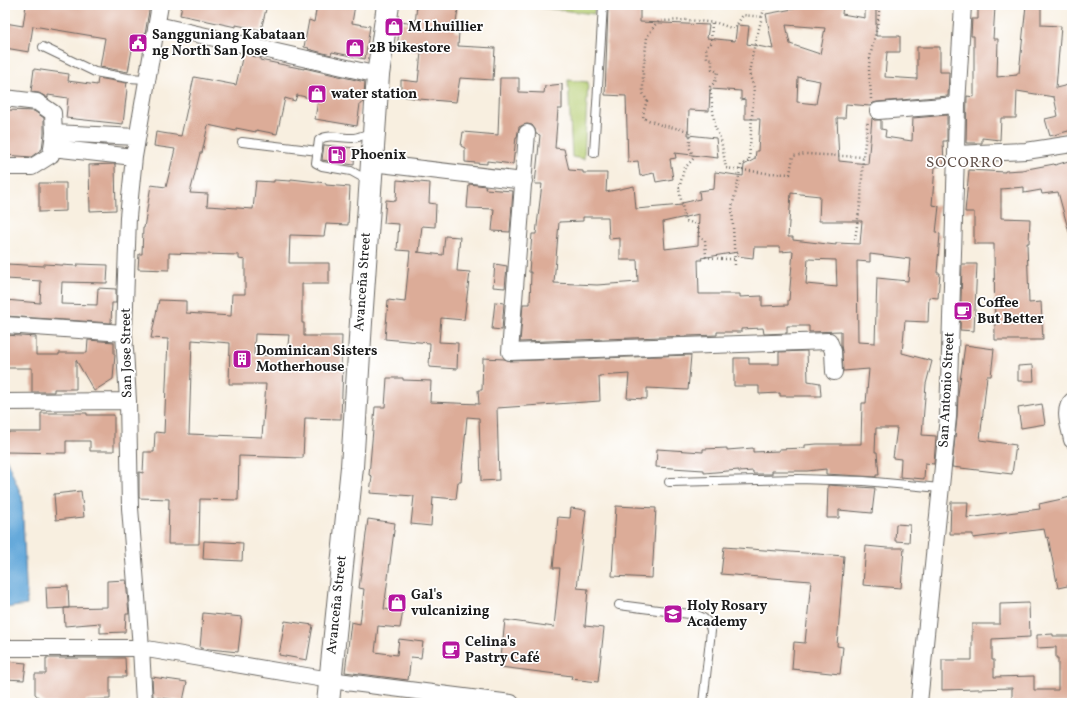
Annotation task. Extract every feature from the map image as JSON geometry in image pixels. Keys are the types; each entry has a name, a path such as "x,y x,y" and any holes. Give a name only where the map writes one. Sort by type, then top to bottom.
{"main road":[{"name":"Avanceña Street","path":"328,703 352,467 378,75 388,5"}],"street":[{"name":"San Jose Street","path":"144,703 130,508 128,402 124,333 128,217 134,158 160,5"},
{"name":"San Antonio Street","path":"919,703 948,417 957,105 962,5"},
{"path":"157,25 378,75"},
{"path":"5,98 37,102 53,113 54,133 51,155 32,167 5,167"},
{"path":"878,111 957,105"},
{"path":"54,133 137,137"},
{"path":"527,133 510,352 829,341 833,351 834,372"},
{"path":"956,154 1026,151 1072,144"},
{"path":"52,148 134,158"},
{"path":"371,172 524,181"},
{"path":"5,325 124,333"},
{"path":"1072,401 1068,405 1066,412 1072,440"},
{"path":"5,402 128,402"},
{"path":"5,648 141,648 330,680 511,703"}],"lane":[{"path":"594,152 603,5"},
{"path":"43,47 95,72 128,78 147,78"},
{"path":"371,172 351,171 319,165 316,163 319,140 323,137 355,138 374,132"},
{"path":"242,142 318,151"},
{"path":"669,482 812,479 864,481 940,488"},
{"path":"619,605 696,615 706,619 710,624 712,631 703,703"}],"path":[{"path":"735,265 732,207 741,166 749,161 754,88 749,74 765,5"},
{"path":"734,259 706,257 705,240 699,237 698,224 685,221 679,189 684,169 694,158 690,149 690,131 661,125 643,118 647,101 643,93 643,72 647,36 660,21 688,20 712,22 734,29 742,15 763,17"},
{"path":"712,22 710,43 706,47 707,58 712,59 712,69 718,72 715,82 710,87 715,127 721,140 726,168 790,174 793,156 806,154 863,157"}],"green space":[{"path":"520,5 595,5 594,14"},
{"path":"568,80 588,82 584,159 572,157"}],"water":[{"path":"5,458 22,497 27,605 5,608"}],"building":[{"path":"26,5 150,5 143,46 133,44 128,72 100,67 105,38 33,26 29,52 5,48 5,23 23,26"},
{"path":"182,5 267,5 261,30 236,25 236,27 180,15"},
{"path":"317,5 355,5 352,23 370,26 365,59 332,52 331,55 304,47 309,20 314,22"},
{"path":"417,5 439,5 458,8 455,32 459,32 458,46 495,48 493,80 460,78 456,102 401,96 401,80 418,82 421,52 397,49 400,22 415,24"},
{"path":"798,5 843,5 842,14 865,18 865,5 876,5 876,36 900,36 900,52 887,52 885,77 917,79 917,47 940,47 940,72 949,72 948,96 877,102 870,106 846,104 845,118 837,118 839,161 868,164 872,118 874,120 881,120 881,129 886,130 885,137 912,141 913,118 947,115 947,141 943,141 944,166 935,167 932,205 939,206 936,233 940,234 937,273 940,273 938,298 929,297 928,322 905,321 902,353 932,361 926,384 922,435 936,436 934,464 925,463 924,479 900,477 901,459 893,458 897,428 876,428 875,452 877,452 879,475 876,475 876,477 826,474 826,469 807,471 772,471 772,474 753,474 753,471 739,472 739,470 704,473 704,470 656,467 657,449 703,452 703,449 727,448 727,450 753,448 753,452 805,448 805,445 817,444 861,444 862,403 866,403 869,369 843,371 841,331 809,332 809,326 787,326 787,333 764,334 763,328 741,329 741,332 717,332 717,335 520,342 523,304 530,304 531,272 529,272 532,234 536,234 542,184 535,184 540,135 536,134 532,125 527,124 519,127 516,137 513,164 487,161 487,164 465,162 465,148 461,146 463,132 498,135 500,78 519,78 519,92 544,93 545,86 562,84 562,109 558,109 555,148 564,149 569,170 583,171 583,173 607,173 606,192 634,186 636,209 682,205 682,203 700,199 699,191 714,189 715,172 743,176 744,165 755,159 756,151 758,151 760,119 745,119 745,99 741,100 741,91 710,89 709,111 689,110 688,135 716,138 718,158 675,153 676,158 670,159 673,179 656,182 654,173 640,176 638,161 628,162 626,96 605,95 608,7 640,9 640,22 709,25 707,38 735,41 737,25 749,26 747,44 773,49 766,14 798,8","holes":["786,25 825,28 820,54 790,44","798,77 820,81 816,104 797,102","791,193 820,196 819,221 862,221 860,244 836,243 836,245 793,240 793,237 788,237","699,214 698,245 665,249 663,222","583,217 608,217 609,239 620,238 620,260 637,260 638,282 597,285 554,283 559,222 583,221","754,247 780,247 780,252 793,251 788,305 762,306 762,296 740,297 740,294 699,294 698,260 702,260 701,258 738,252 737,256 753,258","870,254 910,259 908,281 877,278 875,343 858,342 857,261 870,262","808,259 836,260 837,287 806,284"]},
{"path":"1026,5 1041,5 1041,25 1061,26 1056,88 1068,85 1072,110 1072,130 1050,136 1045,119 1058,116 1054,97 1017,91 1016,118 1001,118 1000,140 982,138 982,143 966,143 967,96 974,97 974,36 971,36 972,19 978,19 978,6 995,7 993,39 998,39 997,77 1017,75 1017,73 1019,73"},
{"path":"243,54 261,58 260,60 365,82 357,126 315,119 318,100 297,95 295,101 285,98 277,134 236,128 236,131 208,125 202,153 200,153 190,193 208,194 207,206 253,209 256,181 274,182 274,180 291,181 291,179 326,183 326,185 350,187 348,225 326,224 324,236 290,235 289,263 329,263 329,284 302,284 302,323 304,323 304,336 342,336 341,366 343,366 341,419 305,418 303,458 239,456 238,500 200,499 199,544 168,544 169,499 139,498 139,472 143,473 144,452 154,452 155,432 164,433 168,339 151,338 159,300 186,301 186,313 231,316 232,294 245,294 245,260 239,259 239,255 169,253 169,270 138,269 139,254 142,254 143,228 151,185 166,187 175,149 154,146 156,132 181,136 194,77 236,85","holes":["255,334 289,335 287,356 254,355","192,340 230,343 229,384 266,384 262,437 189,434"]},
{"path":"34,69 69,74 68,81 97,85 98,78 127,83 123,124 66,118 68,98 48,95 48,98 39,93 31,92"},
{"path":"8,110 34,111 44,118 42,149 31,157 5,155"},
{"name":"Phoenix","path":"324,145 355,148 354,165 322,160"},
{"path":"1072,160 1072,231 1069,232 1058,192 1042,194 1041,190 1024,193 1024,187 1001,189 1001,218 1030,219 1029,243 1027,243 1029,303 1041,302 1043,340 995,340 994,244 974,244 974,212 965,212 969,170 1005,172 1055,165"},
{"path":"115,164 116,210 90,211 89,165"},
{"path":"397,180 430,183 429,203 436,204 435,227 422,226 419,252 417,252 443,255 445,236 460,237 457,271 470,272 464,320 441,318 439,342 458,343 457,369 429,367 430,343 385,339 388,300 405,302 410,251 397,250 399,224 384,223 386,200 396,201"},
{"path":"39,183 66,183 66,211 39,212"},
{"path":"469,184 486,186 485,189 513,191 510,232 492,231 494,209 467,208"},
{"path":"7,264 44,266 44,264 77,266 77,264 108,265 107,283 62,282 61,304 97,305 98,288 116,289 116,303 112,303 111,323 5,316 5,300 40,303 41,281 6,279"},
{"path":"495,264 507,266 505,288 493,287"},
{"path":"962,264 977,264 974,331 960,330"},
{"path":"495,302 504,303 502,330 492,329"},
{"path":"5,335 36,337 36,355 87,353 88,340 114,342 115,354 113,379 94,391 76,360 76,389 54,389 54,392 32,392 32,368 5,368"},
{"path":"965,345 994,349 991,376 987,376 980,440 1016,445 1012,474 952,467 958,395"},
{"path":"807,351 808,381 820,383 821,396 780,396 780,393 759,394 759,386 734,386 734,358 749,358 749,364 779,364 779,352"},
{"path":"691,355 688,390 647,388 647,399 627,398 629,374 599,376 600,401 497,408 499,480 481,481 479,418 467,417 461,482 458,482 456,499 433,497 431,526 411,524 414,496 370,493 372,476 369,475 375,407 385,407 387,378 431,381 430,402 479,404 478,390 482,390 483,358 504,359 510,361"},
{"path":"1033,365 1034,381 1018,381 1018,366"},
{"path":"1042,404 1045,424 1021,428 1018,408"},
{"path":"41,413 87,413 87,415 114,415 114,451 90,451 90,441 66,441 66,453 5,452 5,433 41,432"},
{"path":"828,485 875,488 872,513 839,510 839,518 827,518"},
{"path":"81,491 84,517 56,520 54,494"},
{"path":"1071,497 1072,585 1058,588 1048,537 1046,538 1044,529 973,538 973,534 950,534 951,502 968,502 967,518 1040,509 1039,504"},
{"path":"616,506 656,508 652,578 612,576"},
{"path":"571,508 586,510 577,588 588,589 585,626 604,628 598,682 571,679 572,676 500,667 505,620 554,627 560,568 553,568 558,517 570,518"},
{"path":"368,519 395,523 384,609 403,611 400,628 378,626 375,652 397,655 399,639 423,642 421,658 411,657 408,680 345,672 351,622 360,624 364,589 359,588"},
{"path":"896,524 910,525 909,542 895,541"},
{"path":"204,541 243,543 242,561 203,559"},
{"path":"866,546 904,548 901,588 863,585"},
{"path":"724,547 844,556 837,646 843,647 840,674 792,669 794,642 805,643 811,581 721,574"},
{"path":"126,580 129,614 126,614 125,632 100,633 100,623 65,626 64,608 107,607 107,581"},
{"path":"68,586 69,608 47,609 46,587"},
{"path":"1029,603 1030,637 992,639 994,677 1034,676 1034,690 1058,690 1058,658 1056,658 1056,647 1037,648 1037,635 1053,634 1053,636 1072,636 1072,703 1012,703 1012,688 942,690 942,660 972,660 972,624 1000,624 1000,604"},
{"path":"203,613 242,617 238,652 200,648"},
{"path":"285,621 313,625 307,660 279,655"},
{"path":"46,658 125,658 126,677 110,677 110,699 86,700 86,703 45,703 35,694 35,674 46,674"},
{"path":"5,661 26,663 24,680 5,679"},
{"path":"152,677 187,682 183,701 153,697"}],"place":[{"name":"M Lhuillier","path":"394,27"},
{"name":"Sangguniang Kabataan ng North San Jose","path":"138,43"},
{"name":"2B bikestore","path":"355,48"},
{"name":"water station","path":"317,94"},
{"name":"Phoenix","path":"337,155"},
{"name":"Coffee But Better","path":"963,311"},
{"name":"Dominican Sisters Motherhouse","path":"242,359"},
{"name":"Gal's vulcanizing","path":"397,603"},
{"name":"Holy Rosary Academy","path":"673,614"},
{"name":"Celina's Pastry Café","path":"451,650"}],"district":[{"name":"SOCORRO","path":"965,163"}]}
